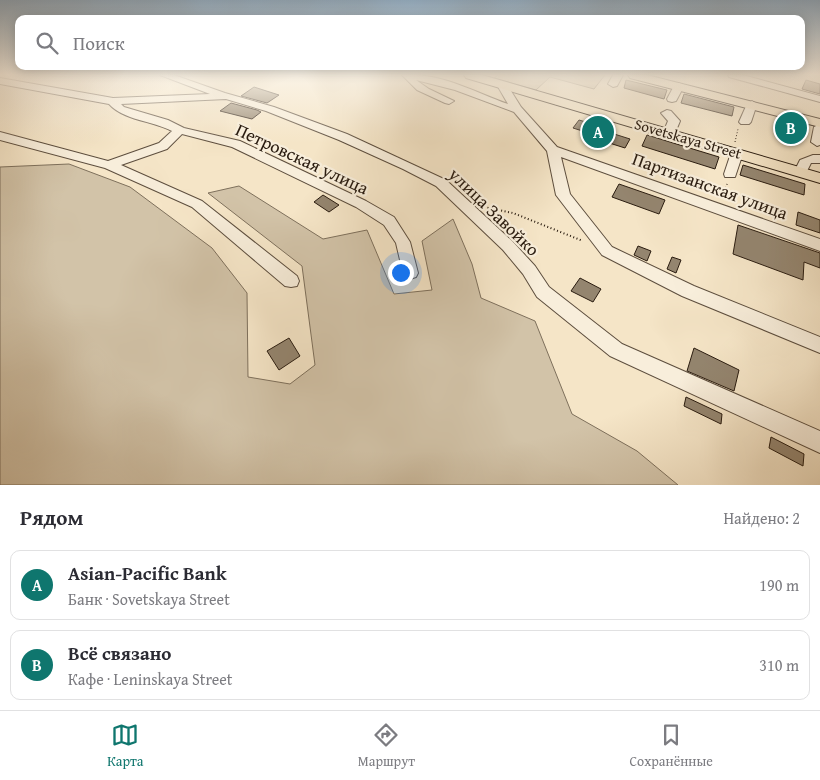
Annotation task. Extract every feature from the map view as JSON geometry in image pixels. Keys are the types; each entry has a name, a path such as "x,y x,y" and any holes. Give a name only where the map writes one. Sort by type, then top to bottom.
{"main road":[{"name":"Sovetskaya Street","path":"548,98 820,178"},
{"path":"726,98 820,123"}],"street":[{"name":"Петровская улица","path":"94,98 113,101 120,108 164,122 180,130 236,144 361,204 390,221 403,242 410,273"},
{"name":"улица Завойко","path":"113,101 190,98"},
{"name":"улица Завойко","path":"233,98 270,108 361,145 440,183 457,201 508,246 529,270 543,292 616,350 820,442"},
{"path":"441,98 449,101"},
{"path":"481,98 497,105 518,110"},
{"name":"Партизанская улица","path":"510,98 518,110 553,150 820,245"},
{"path":"745,122 752,104"},
{"path":"667,113 674,121 669,133"},
{"path":"817,142 820,127"},
{"path":"109,165 163,146 180,130"},
{"path":"0,136 109,165 197,204 292,281"},
{"path":"553,150 563,195 607,251 688,291 820,345"},
{"path":"730,174 738,153"},
{"path":"800,172 805,161 810,158 820,159"}],"path":[{"path":"457,201 513,213 607,251"}],"shaded area":[{"path":"69,164 130,187 212,248 247,293 248,377 290,384 315,365 302,266 208,193 239,186 323,239 367,230 394,294 432,290 422,241 453,219 472,264 481,298 535,321 572,414 637,451 678,485 0,485 0,167"}],"building":[{"path":"247,98 275,98 267,103"},
{"path":"683,98 698,98 734,107 732,116 681,103"},
{"path":"231,103 261,112 252,119 220,111"},
{"path":"579,120 613,130 611,133 630,139 625,148 603,141 605,138 573,128"},
{"path":"647,135 719,157 715,169 642,146"},
{"path":"743,165 805,184 804,195 740,175"},
{"path":"619,184 665,200 659,214 612,197"},
{"path":"323,195 339,205 329,212 314,202"},
{"path":"798,212 820,220 820,233 796,225"},
{"path":"738,225 820,253 820,268 804,262 803,280 733,254"},
{"path":"638,246 651,251 647,261 634,255"},
{"path":"672,257 681,260 676,273 667,269"},
{"path":"580,278 601,289 593,302 571,291"},
{"path":"289,338 300,356 279,370 267,351"},
{"path":"694,348 739,370 734,391 687,371"},
{"path":"686,397 722,414 721,424 684,406"},
{"path":"771,437 804,454 803,466 769,448"}],"place":[{"name":"Всё связано","path":"791,128"},
{"name":"Asian-Pacific Bank","path":"598,132"}]}
